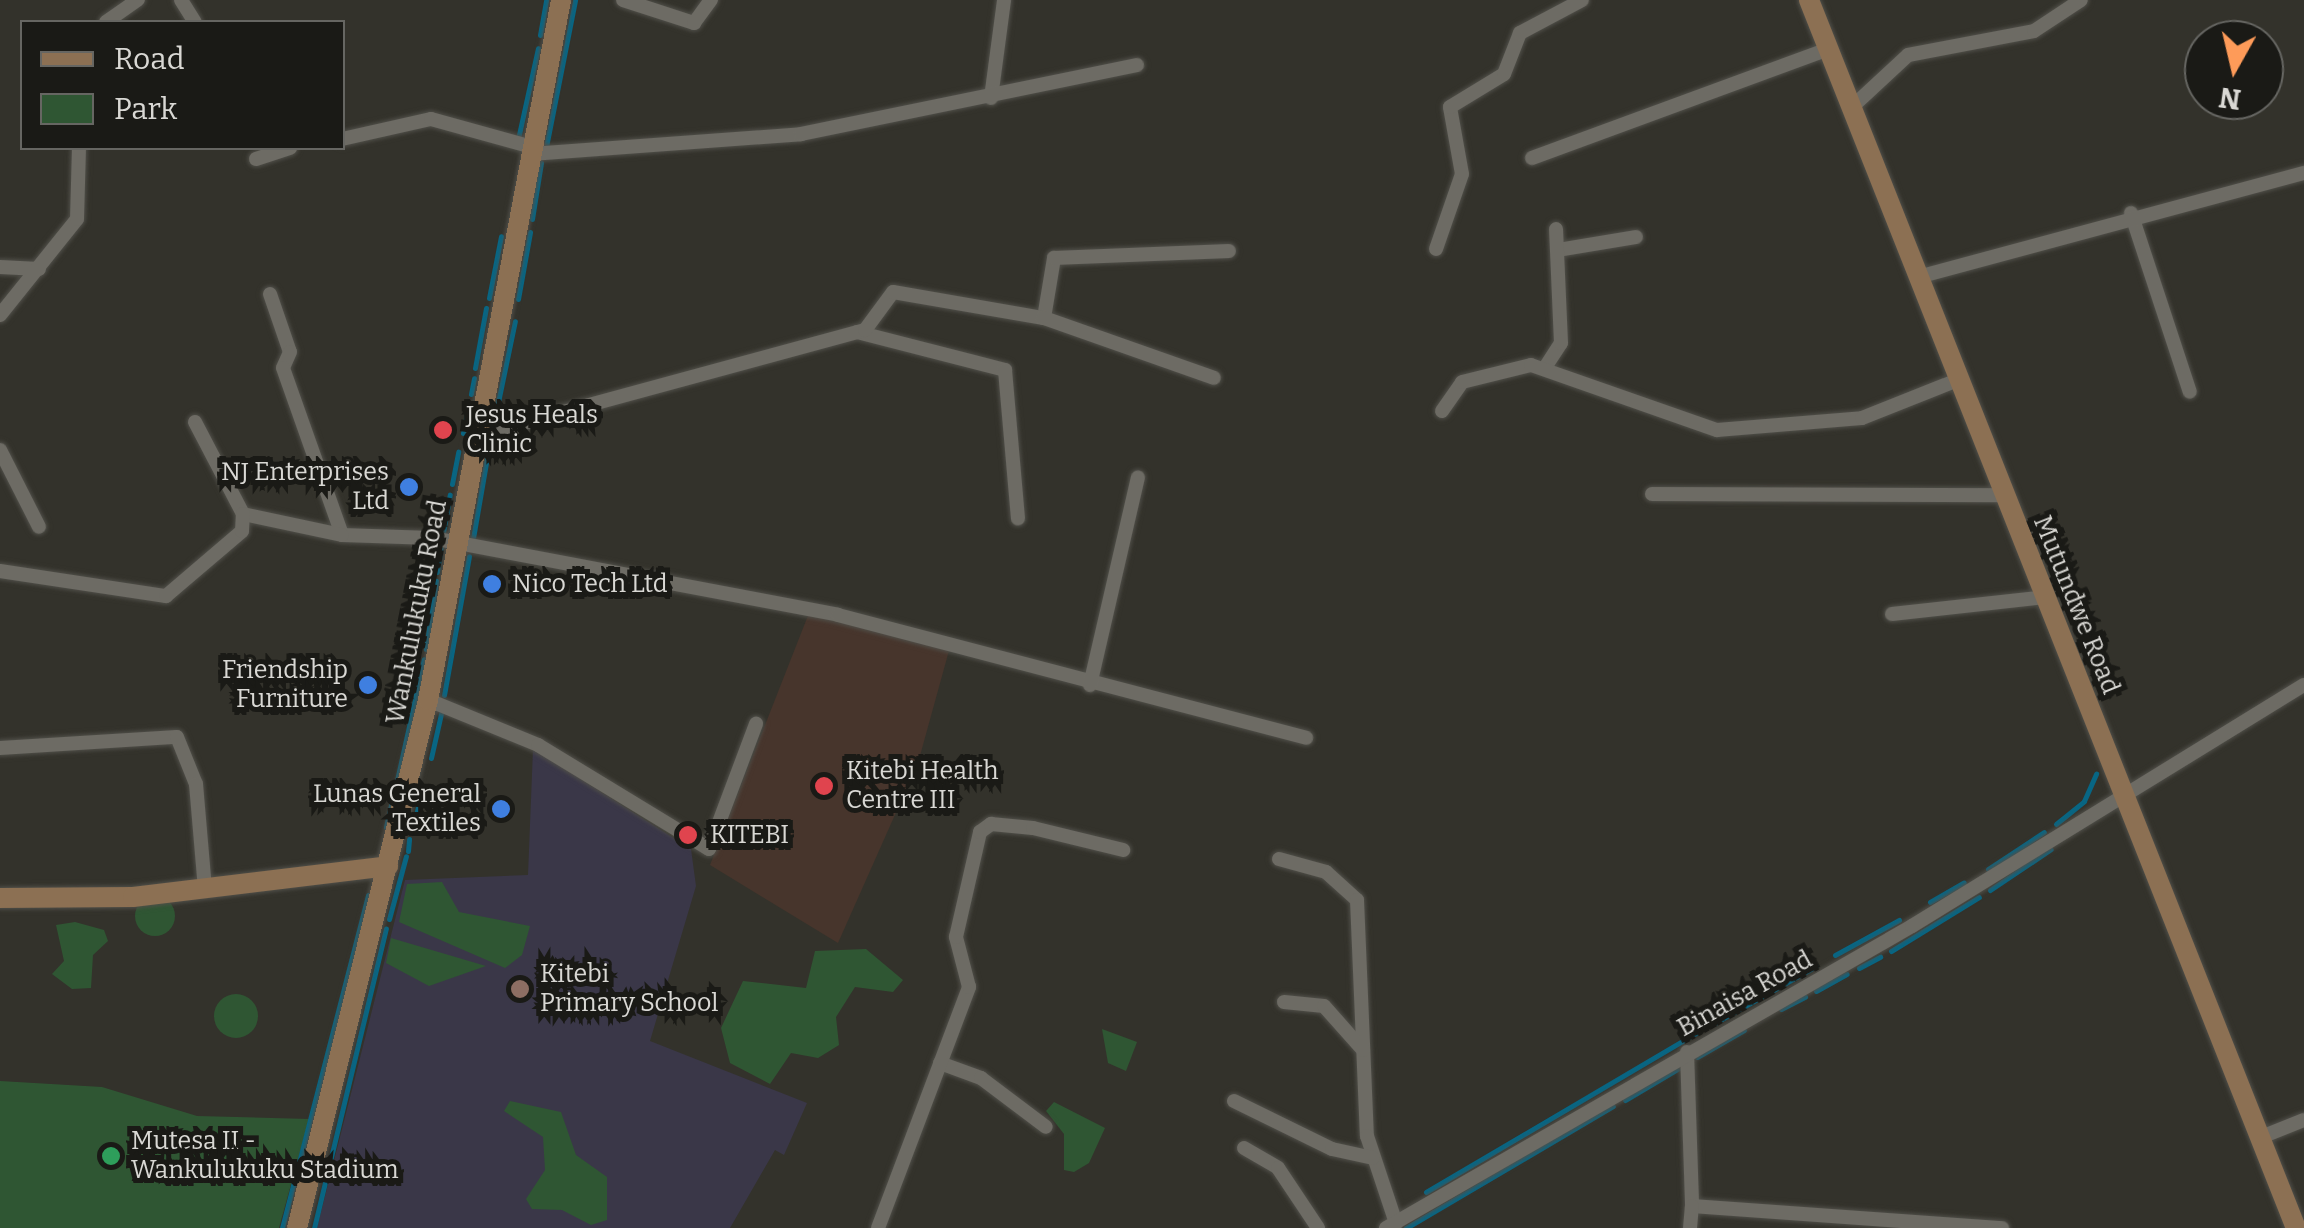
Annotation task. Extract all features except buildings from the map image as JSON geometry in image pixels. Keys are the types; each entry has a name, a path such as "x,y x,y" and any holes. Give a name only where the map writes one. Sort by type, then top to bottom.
{"main road":[{"name":"Wankulukuku Road","path":"297,1228 428,700 561,0"},
{"name":"Mutundwe Road","path":"1809,0 1922,276 2122,794 2296,1228"},
{"path":"0,898 205,889 388,866"}],"street":[{"path":"109,20 138,0"},
{"path":"623,0 694,23 711,0"},
{"path":"991,98 1004,0"},
{"path":"1436,249 1462,174 1450,106 1504,74 1520,33 1582,0"},
{"path":"1852,107 1908,55 2034,31 2080,0"},
{"path":"1532,158 1828,49"},
{"path":"345,138 431,118 532,151 801,134 991,98 1137,64"},
{"path":"0,315 77,219 79,150"},
{"path":"256,159 284,150"},
{"path":"1922,276 2132,213 2304,172"},
{"path":"2132,213 2190,392"},
{"path":"1546,366 1561,343 1556,229"},
{"path":"1558,250 1636,237"},
{"path":"1044,318 1054,258 1229,252"},
{"path":"0,267 39,270"},
{"path":"857,332 893,292 1044,318 1214,378"},
{"path":"270,294 290,352 282,368 342,535"},
{"path":"476,436 857,332 1005,370 1018,518"},
{"path":"1442,411 1462,382 1546,366 1717,430 1862,418 1960,379"},
{"path":"0,571 166,596 242,530 243,514 195,422"},
{"path":"0,450 39,527"},
{"path":"1090,685 1138,477"},
{"path":"1652,494 2005,495"},
{"path":"243,514 342,535 456,543 838,614 1090,685 1306,738"},
{"path":"1892,614 2047,597"},
{"name":"Binaisa Road","path":"1391,1225 2304,685"},
{"path":"428,700 538,745 709,849 756,724"},
{"path":"0,748 177,737 196,784 205,889"},
{"path":"878,1228 968,987 958,963 959,906 985,826 1123,850"},
{"path":"1279,859 1326,872 1357,900 1363,1050 1373,1158 1391,1225"},
{"path":"1284,1002 1324,1006 1363,1050"},
{"path":"1688,1052 1690,1228"},
{"path":"940,1063 981,1078 1046,1127"},
{"path":"1234,1101 1332,1150 1373,1158"},
{"path":"2259,1138 2304,1120"},
{"path":"1244,1148 1278,1168 1318,1228"},
{"path":"1692,1206 2002,1228"}],"shaded area":[{"name":"Kitebi Health Centre III","path":"809,613 950,647 918,763 838,943 710,865"},
{"name":"Kitebi Primary School","path":"533,749 691,849 696,886 650,1041 807,1103 784,1155 775,1150 730,1228 317,1228 405,880 528,875"}],"green space":[{"path":"442,882 459,912 530,926 522,955 505,968 399,922 407,884"},
{"path":"155,896 169,902 175,916 169,930 155,936 141,930 135,916 141,902"},
{"path":"75,922 104,930 108,941 93,955 91,988 72,989 52,974 64,961 56,925"},
{"path":"391,938 486,966 429,986 386,963"},
{"path":"866,949 903,980 893,992 855,987 836,1017 839,1045 818,1058 791,1053 770,1084 730,1063 721,1028 743,981 806,988 815,951"},
{"path":"236,994 251,1001 258,1016 251,1031 236,1038 221,1031 214,1016 221,1001"},
{"path":"1102,1029 1137,1042 1126,1071 1108,1063"},
{"name":"Mutesa II - Wankulukuku Stadium","path":"0,1081 102,1087 197,1116 309,1119 279,1228 0,1228"},
{"path":"510,1101 561,1112 576,1155 607,1177 607,1220 591,1225 562,1210 532,1209 526,1199 545,1170 543,1137 504,1111"},
{"path":"1054,1102 1105,1128 1089,1163 1074,1172 1064,1170 1064,1134 1046,1111"}],"waterway":[{"path":"540,35 546,0"},
{"path":"546,147 575,0"},
{"path":"518,139 538,48"},
{"path":"532,219 541,163"},
{"path":"518,299 530,232"},
{"path":"489,298 501,236"},
{"path":"475,368 486,308"},
{"path":"493,426 515,321"},
{"path":"471,394 474,378"},
{"path":"463,433 468,410"},
{"path":"472,544 490,440"},
{"path":"452,484 458,452"},
{"path":"443,533 450,495"},
{"path":"437,572 441,546"},
{"path":"444,695 469,556"},
{"path":"426,649 436,581"},
{"path":"394,794 424,659"},
{"path":"431,758 442,709"},
{"path":"2056,824 2084,801 2096,774"},
{"path":"412,831 420,800"},
{"path":"386,827 391,805"},
{"path":"1988,869 2044,832"},
{"path":"408,851 409,839"},
{"path":"1990,890 2051,849"},
{"path":"389,919 406,856"},
{"path":"1930,902 1964,882"},
{"path":"282,1228 368,895"},
{"path":"1891,951 1979,897"},
{"path":"1835,955 1899,920"},
{"path":"314,1228 386,929"},
{"path":"1859,968 1880,957"},
{"path":"1713,1024 1816,966"},
{"path":"1816,991 1847,974"},
{"path":"1781,1009 1805,997"},
{"path":"1697,1057 1744,1030"},
{"path":"1426,1192 1698,1032"},
{"path":"1625,1100 1684,1065"},
{"path":"1406,1228 1613,1106"}],"place":[{"name":"Jesus Heals Clinic","path":"443,430"},
{"name":"NJ Enterprises Ltd","path":"409,487"},
{"name":"Nico Tech Ltd","path":"492,584"},
{"name":"Friendship Furniture","path":"368,685"},
{"name":"Kitebi Health Centre III","path":"824,786"},
{"name":"Lunas General Textiles","path":"501,809"},
{"name":"KITEBI","path":"688,835"},
{"name":"Kitebi Primary School","path":"520,989"},
{"name":"Mutesa II - Wankulukuku Stadium","path":"111,1156"}]}
